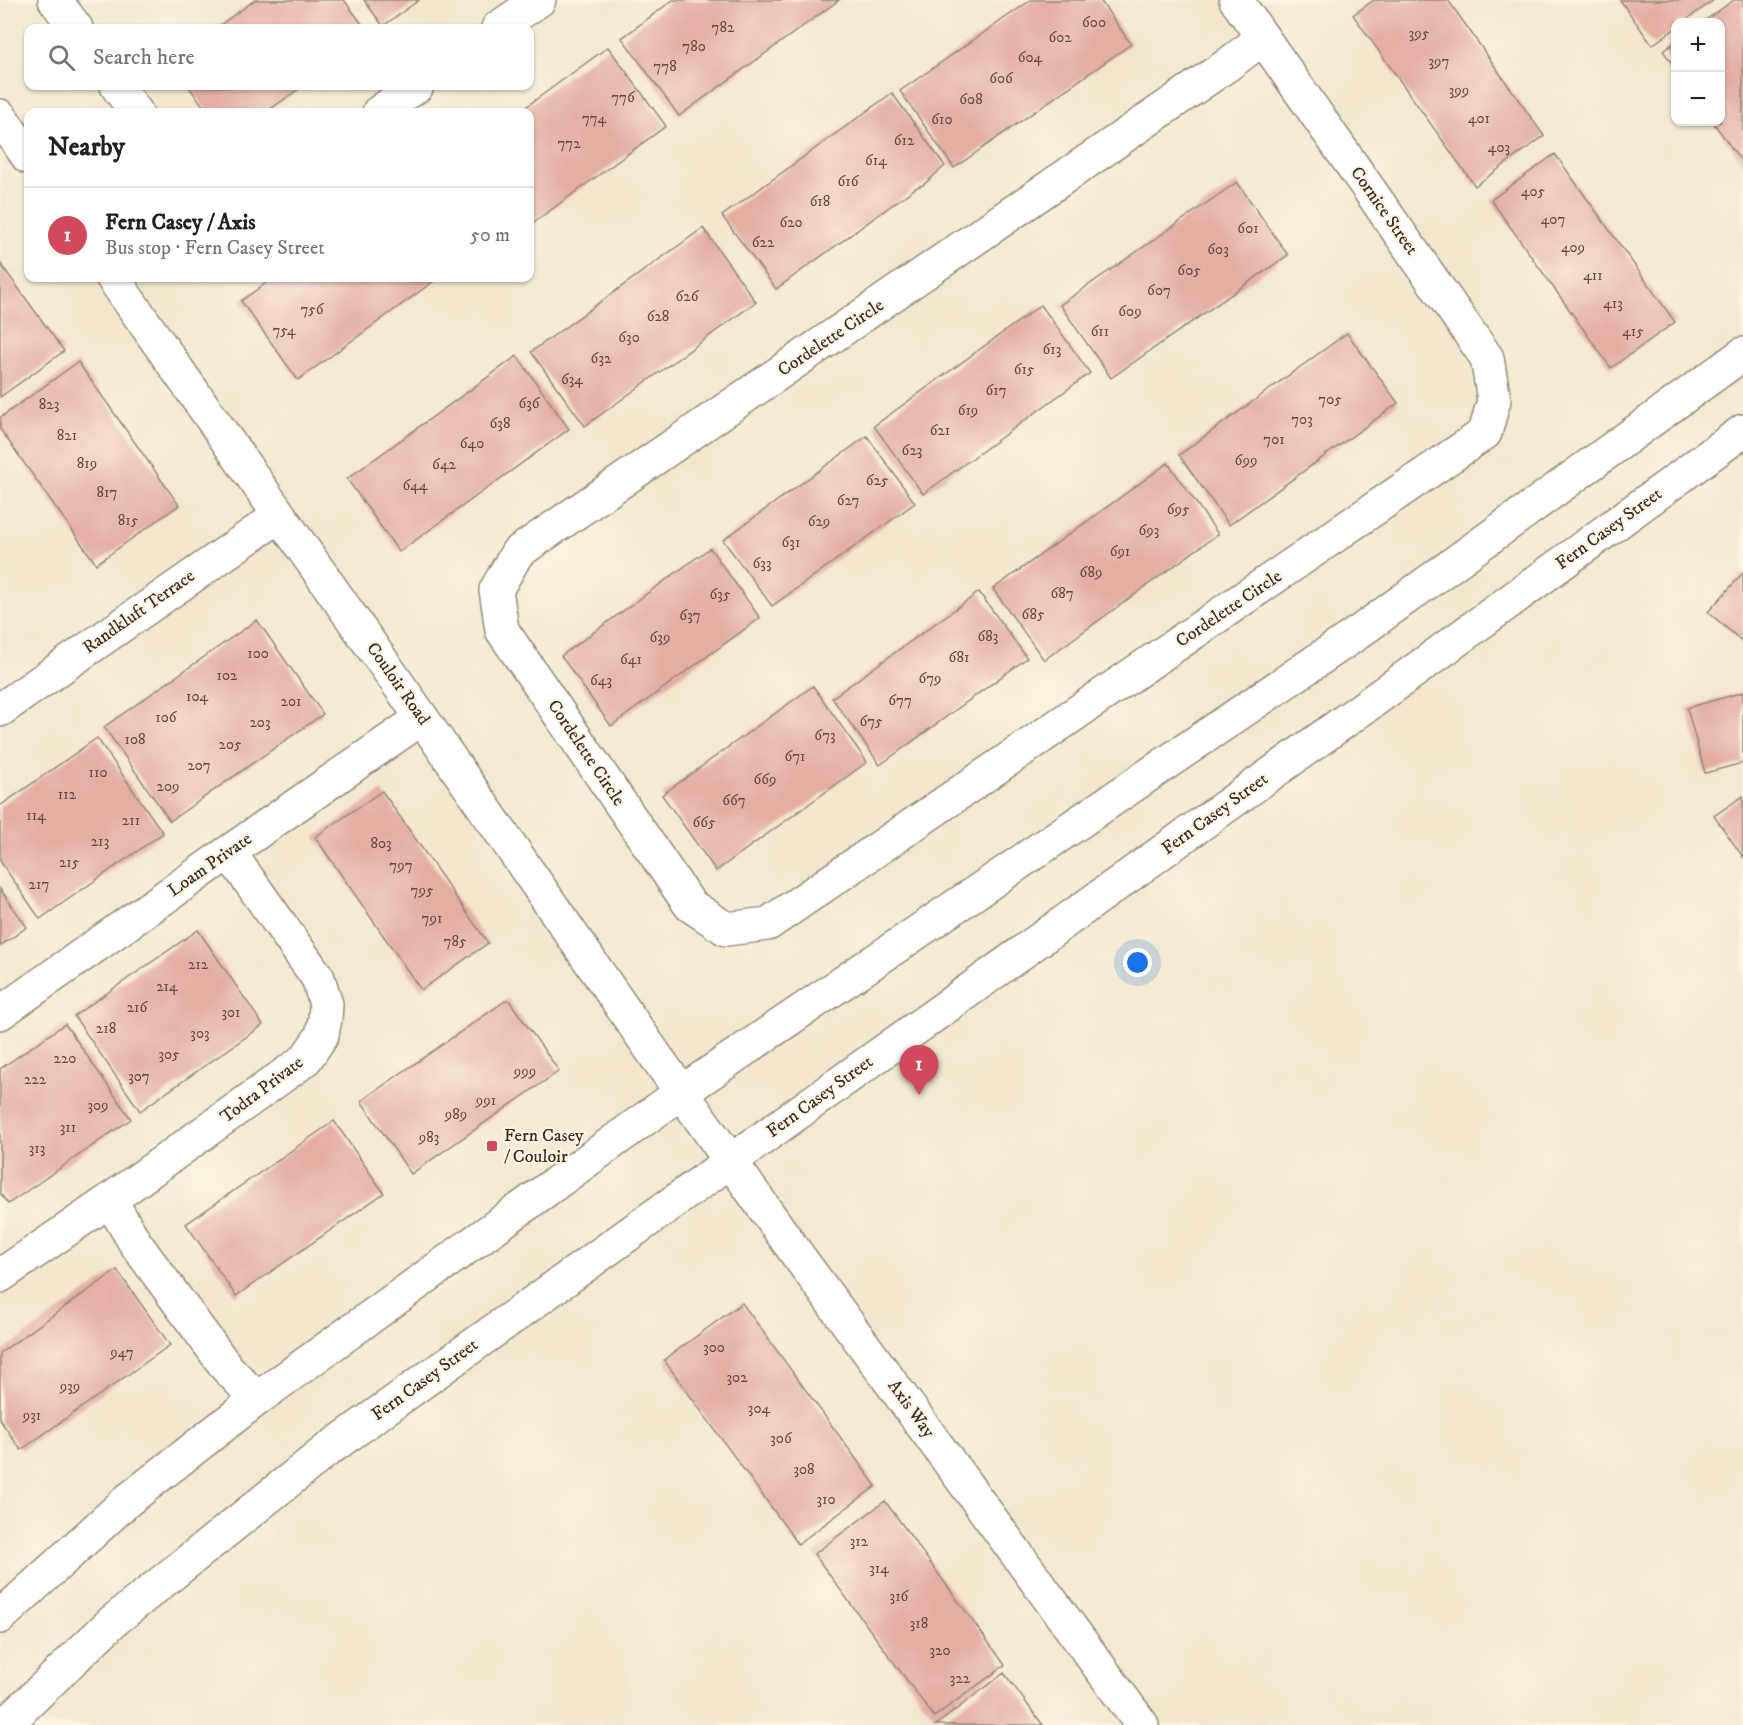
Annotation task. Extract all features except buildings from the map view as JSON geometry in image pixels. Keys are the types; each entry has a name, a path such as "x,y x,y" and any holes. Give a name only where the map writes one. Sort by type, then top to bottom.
{"street":[{"path":"55,0 73,24"},
{"path":"504,24 538,0"},
{"name":"Cornice Street","path":"1236,0 1486,358 1494,400 1485,433"},
{"name":"Cordelette Circle","path":"1263,38 1226,66 517,553 496,590 502,630 690,905 726,929 768,924 1485,433"},
{"path":"120,90 133,108"},
{"path":"385,108 411,90"},
{"path":"0,116 24,151"},
{"name":"Couloir Road","path":"116,282 682,1092"},
{"path":"0,1617 128,1500 257,1399 682,1092 1359,632 1743,354"},
{"name":"Fern Casey Street","path":"5,1725 112,1622 326,1451 1384,693 1743,431"},
{"name":"Randkluft Terrace","path":"0,710 279,516"},
{"name":"Loam Private","path":"0,1013 422,718"},
{"name":"Todra Private","path":"0,1276 305,1060 322,1035 326,1004 318,978 229,852"},
{"name":"Axis Way","path":"682,1092 791,1246 1142,1725"},
{"path":"110,1200 136,1244 227,1368 257,1399"}],"place":[{"name":"Fern Casey / Axis","path":"919,1095"},
{"name":"Fern Casey / Couloir","path":"492,1146"}]}
